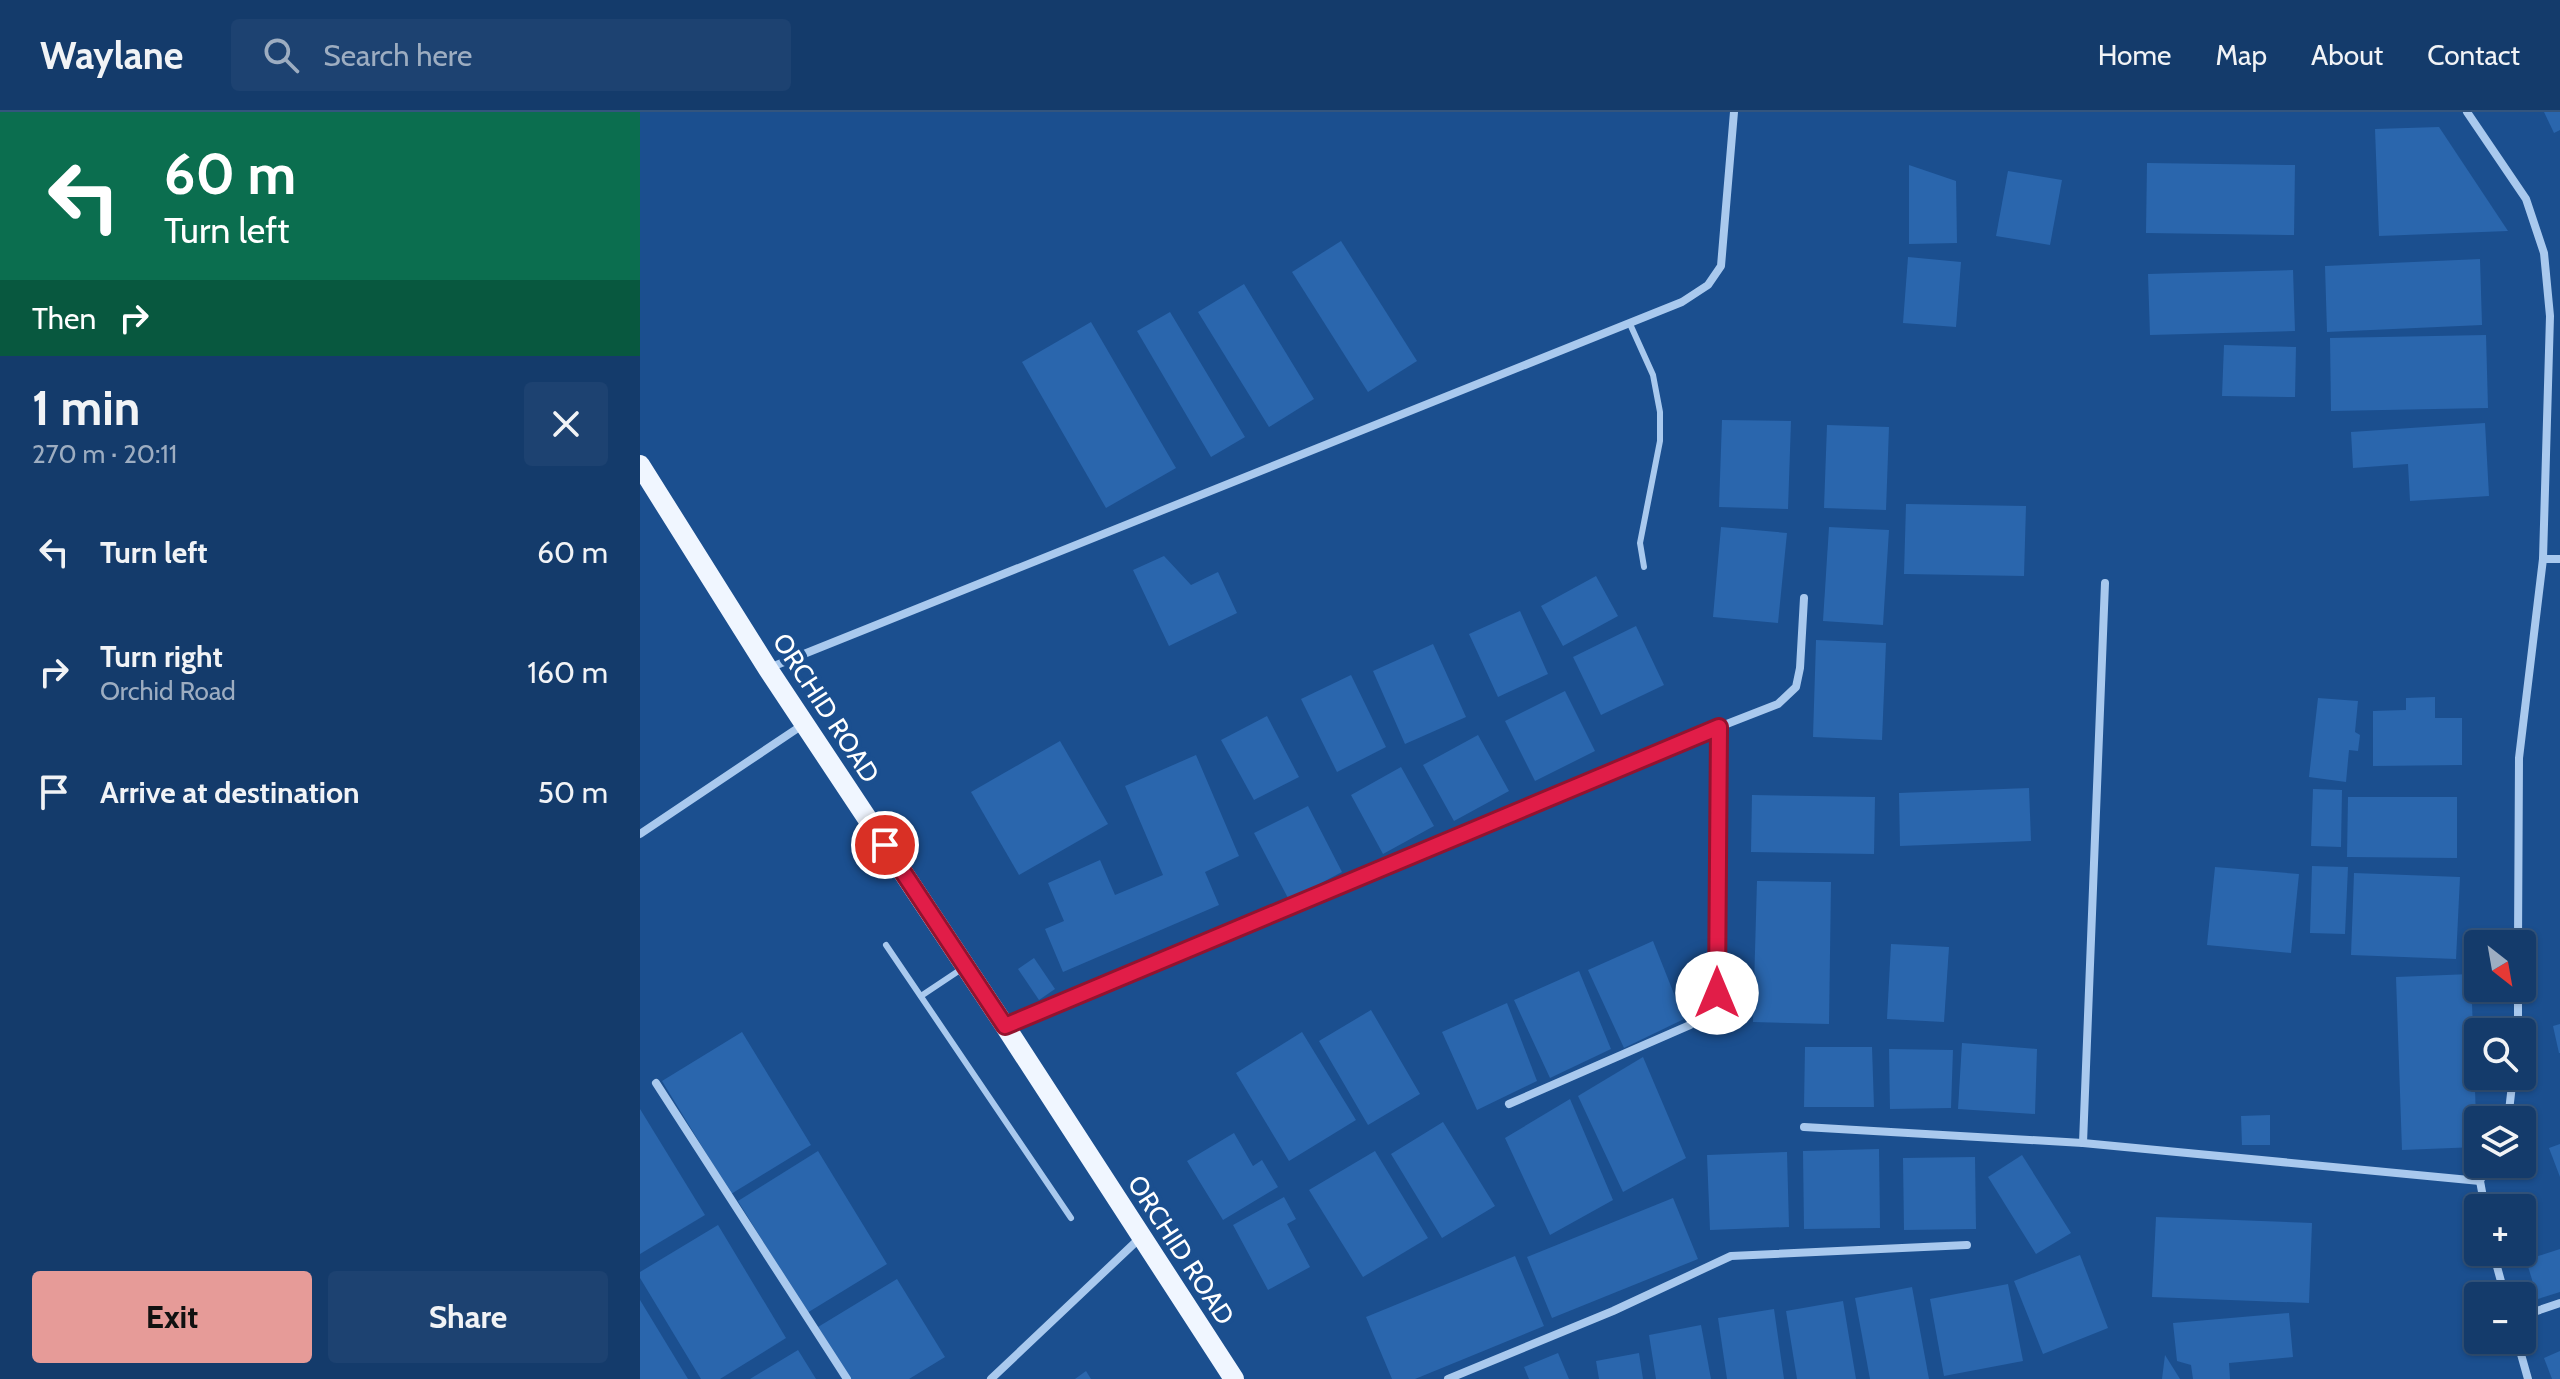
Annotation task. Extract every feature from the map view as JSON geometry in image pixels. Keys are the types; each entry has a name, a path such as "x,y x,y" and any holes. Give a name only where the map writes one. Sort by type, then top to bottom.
{"main road":[{"name":"ORCHID ROAD","path":"640,465 768,669 966,966 1234,1379"}],"street":[{"path":"768,669 1682,302 1708,285 1721,266 1734,112"},
{"path":"2467,112 2526,199 2544,253 2550,316 2543,559 2519,758 2518,930"},
{"path":"2543,559 2560,559"},
{"path":"2083,1143 2105,583"},
{"path":"1005,1026 1778,704 1796,687 1804,598"},
{"path":"640,834 805,724"},
{"path":"1509,1104 1690,1025 1707,1009 1717,993 1719,727"},
{"path":"656,1083 847,1379"},
{"path":"1804,1127 2083,1143 2480,1181"},
{"path":"2482,1178 2482,1194"},
{"path":"991,1379 1141,1237"},
{"path":"1448,1379 1613,1311 1731,1256 1967,1245"},
{"path":"2536,1311 2560,1303"},
{"path":"2521,1354 2528,1379"}],"lane":[{"path":"1630,324 1653,375 1660,412 1660,441 1640,543 1644,567"},
{"path":"886,945 1071,1218"},
{"path":"921,996 966,966"}],"building":[{"path":"2544,112 2560,112 2560,130 2554,133"},
{"path":"2439,127 2508,231 2379,236 2375,129"},
{"path":"2147,163 2295,165 2294,235 2146,233"},
{"path":"1909,165 1956,181 1957,243 1909,244"},
{"path":"2008,171 2062,180 2050,245 1996,236"},
{"path":"1341,241 1417,361 1368,392 1292,272"},
{"path":"1908,257 1961,262 1956,327 1903,323"},
{"path":"2480,259 2482,325 2327,332 2325,266"},
{"path":"2293,270 2295,331 2150,335 2148,274"},
{"path":"1244,284 1314,399 1269,427 1198,312"},
{"path":"1170,312 1245,437 1211,457 1137,331"},
{"path":"1091,322 1176,468 1106,508 1022,362"},
{"path":"2486,335 2488,408 2331,411 2330,338"},
{"path":"2224,345 2296,347 2295,397 2222,396"},
{"path":"1722,420 1791,421 1788,509 1719,507"},
{"path":"2485,423 2489,496 2410,501 2408,464 2353,468 2351,432"},
{"path":"1827,425 1889,427 1886,510 1824,508"},
{"path":"1906,504 2026,506 2024,576 1904,574"},
{"path":"1721,527 1787,533 1778,623 1713,617"},
{"path":"1829,527 1889,530 1883,625 1823,621"},
{"path":"1164,556 1191,585 1218,572 1237,613 1169,646 1133,570"},
{"path":"1596,576 1618,616 1563,646 1541,606"},
{"path":"1520,611 1548,674 1498,697 1469,634"},
{"path":"1636,626 1664,685 1601,715 1573,657"},
{"path":"1816,640 1886,643 1882,740 1813,737"},
{"path":"1433,644 1466,717 1405,744 1373,671"},
{"path":"1351,675 1386,747 1337,772 1301,699"},
{"path":"1565,691 1595,751 1535,781 1505,721"},
{"path":"2435,697 2435,718 2462,718 2462,765 2373,766 2373,711 2406,710 2406,698"},
{"path":"2318,698 2358,701 2355,732 2360,735 2358,751 2349,750 2346,782 2309,777"},
{"path":"1267,716 1299,777 1254,800 1221,740"},
{"path":"1478,735 1509,791 1454,821 1423,765"},
{"path":"1060,741 1108,824 1019,875 971,792"},
{"path":"1196,755 1239,856 1205,872 1219,905 1063,972 1045,929 1064,921 1048,883 1100,860 1115,895 1163,875 1125,786"},
{"path":"1401,767 1434,826 1383,854 1351,795"},
{"path":"2029,788 2031,841 1900,846 1899,793"},
{"path":"2313,789 2342,790 2341,847 2311,846"},
{"path":"1752,795 1875,797 1874,854 1751,852"},
{"path":"2348,797 2457,797 2457,858 2347,857"},
{"path":"1308,806 1342,872 1289,900 1254,833"},
{"path":"2312,866 2348,867 2345,934 2310,933"},
{"path":"2215,867 2299,874 2291,953 2207,945"},
{"path":"2354,873 2460,877 2456,959 2351,955"},
{"path":"1757,881 1831,882 1829,1024 1753,1022"},
{"path":"1653,941 1684,1019 1624,1048 1588,970"},
{"path":"1891,944 1949,947 1944,1022 1887,1019"},
{"path":"1034,958 1055,989 1039,1000 1018,969"},
{"path":"1579,971 1611,1049 1550,1078 1514,1000"},
{"path":"2464,974 2464,1002 2472,1002 2473,1018 2464,1018 2464,1090 2475,1090 2476,1106 2464,1106 2464,1148 2402,1150 2396,977"},
{"path":"1507,1003 1537,1081 1477,1110 1442,1032"},
{"path":"1371,1010 1420,1094 1368,1125 1319,1041"},
{"path":"2560,1024 2560,1053 2559,1053 2553,1026"},
{"path":"742,1032 811,1145 731,1194 662,1081"},
{"path":"1302,1032 1356,1120 1289,1161 1236,1073"},
{"path":"1962,1043 2037,1049 2035,1114 1958,1109"},
{"path":"1805,1047 1872,1047 1874,1107 1804,1107"},
{"path":"1889,1049 1953,1050 1951,1108 1890,1109"},
{"path":"1643,1057 1686,1158 1623,1192 1578,1096"},
{"path":"1570,1099 1613,1200 1550,1235 1505,1138"},
{"path":"640,1109 705,1215 640,1254"},
{"path":"2270,1115 2270,1145 2242,1145 2241,1116"},
{"path":"1443,1122 1495,1206 1442,1238 1391,1154"},
{"path":"1234,1133 1253,1166 1262,1160 1278,1187 1223,1220 1187,1161"},
{"path":"2560,1144 2560,1177 2549,1148"},
{"path":"1879,1149 1880,1228 1804,1229 1803,1151"},
{"path":"818,1151 887,1264 807,1313 738,1201"},
{"path":"1375,1151 1428,1238 1363,1277 1309,1190"},
{"path":"1787,1152 1789,1227 1710,1230 1707,1155"},
{"path":"2022,1155 2071,1233 2036,1254 1988,1177"},
{"path":"1975,1157 1976,1229 1904,1230 1903,1158"},
{"path":"1284,1197 1296,1219 1287,1224 1310,1267 1268,1290 1233,1225"},
{"path":"1673,1198 1698,1259 1552,1318 1527,1257"},
{"path":"2156,1217 2312,1223 2309,1303 2152,1297"},
{"path":"718,1225 786,1338 720,1379 701,1379 640,1278 640,1272"},
{"path":"2560,1249 2560,1292 2538,1299 2536,1282 2533,1282 2528,1266 2536,1266 2536,1257"},
{"path":"2080,1255 2108,1328 2043,1354 2014,1281"},
{"path":"1515,1256 1544,1326 1415,1379 1392,1379 1366,1317"},
{"path":"897,1279 945,1357 909,1379 850,1379 818,1327"},
{"path":"2008,1284 2023,1361 1944,1376 1930,1299"},
{"path":"1912,1287 1929,1379 1870,1379 1855,1298"},
{"path":"640,1300 688,1379 640,1379"},
{"path":"1843,1301 1856,1379 1797,1379 1786,1311"},
{"path":"1774,1309 1784,1379 1727,1379 1718,1318"},
{"path":"2289,1313 2293,1357 2229,1363 2230,1379 2193,1379 2191,1365 2177,1361 2173,1323"},
{"path":"1701,1325 1711,1379 1656,1379 1649,1335"},
{"path":"798,1350 816,1379 750,1379"},
{"path":"2560,1351 2560,1379 2552,1379 2544,1358"},
{"path":"1558,1353 1569,1379 1529,1379 1524,1367"},
{"path":"1639,1353 1643,1379 1599,1379 1596,1361"},
{"path":"2165,1355 2180,1379 2162,1379"},
{"path":"1086,1371 1091,1379 1075,1379"}],"route":[{"path":"885,845 1005,1026 1719,727 1717,993"}]}
